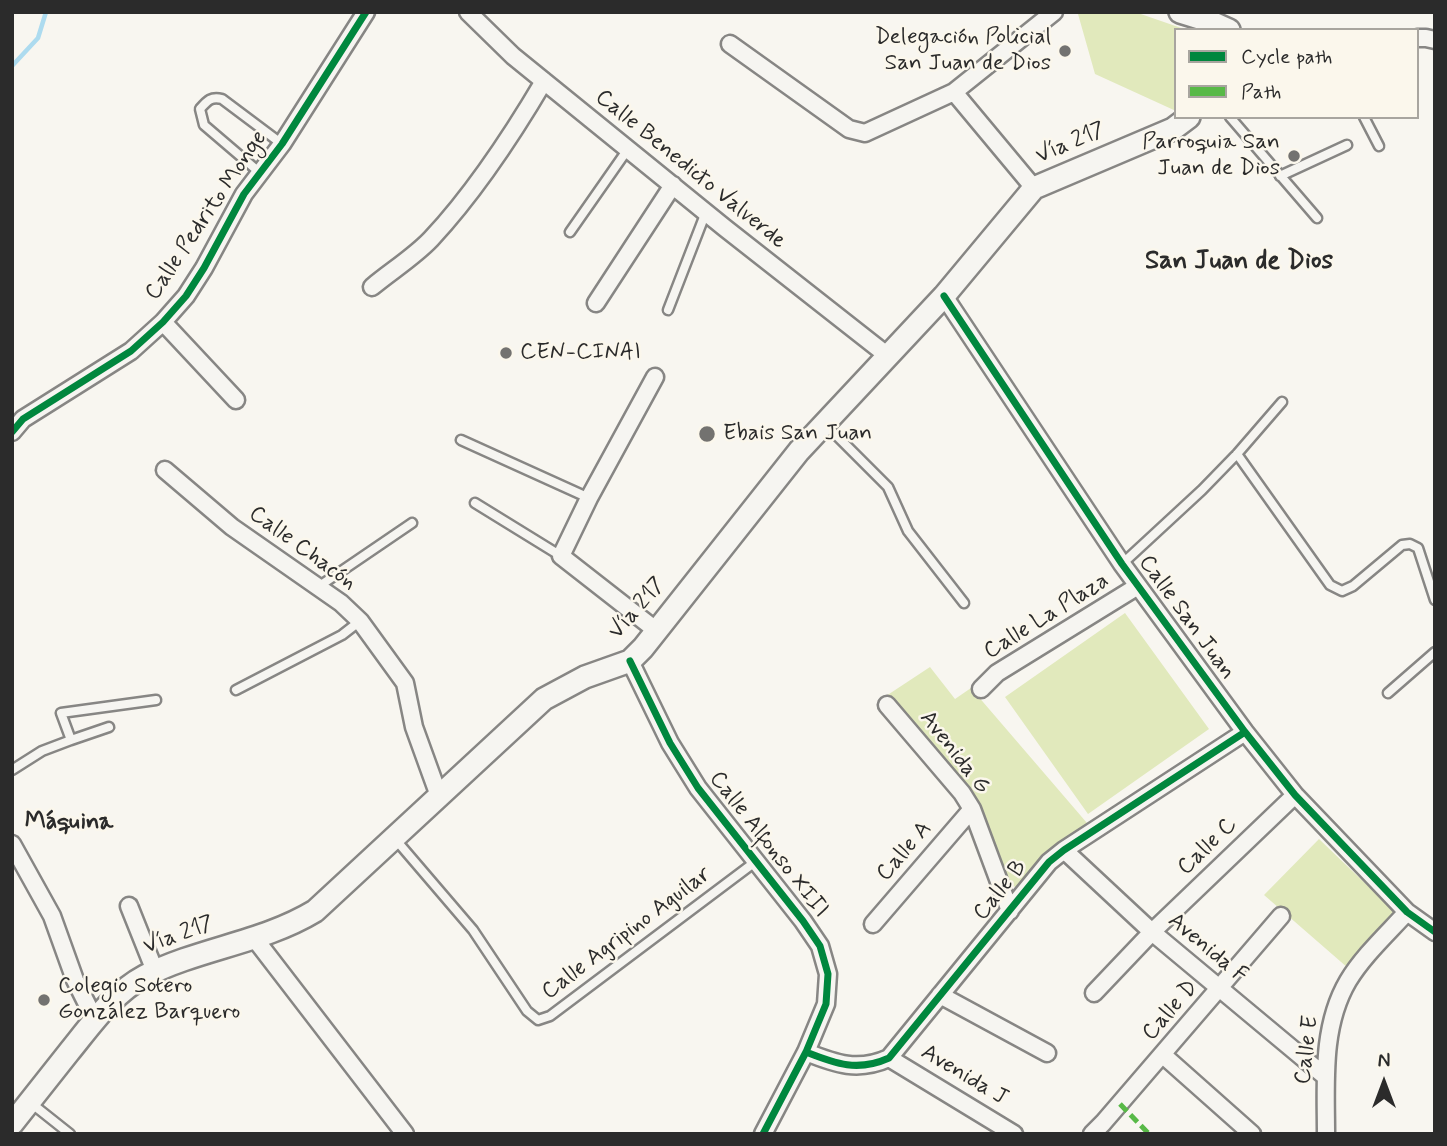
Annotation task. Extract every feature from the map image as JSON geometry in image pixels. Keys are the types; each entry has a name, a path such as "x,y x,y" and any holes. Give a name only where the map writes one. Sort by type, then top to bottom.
{"main road":[{"path":"1180,12 1211,17 1226,28"},
{"name":"Vía 217","path":"12,1124 95,1020 127,987 155,971 199,954 255,939 295,923 316,911 544,699 585,677 630,661 657,631 799,451 944,296 1034,188 1173,129 1186,119"}],"street":[{"name":"Calle Pedrito Monge","path":"12,432 23,419 131,351 163,322 186,296 244,194 282,144 366,12"},
{"name":"Calle Benedicto Valverde","path":"468,12 513,56 888,356"},
{"path":"730,44 849,129 865,133 954,92 1054,12"},
{"path":"372,287 429,241 465,198 515,131 544,81"},
{"path":"954,92 1034,188"},
{"path":"596,303 673,186"},
{"name":"Calle San Juan","path":"944,296 1122,564 1245,732 1295,795 1407,912 1435,932"},
{"path":"163,322 236,400"},
{"path":"655,377 589,498 561,556 657,631"},
{"name":"Calle Chacón","path":"165,470 232,527 341,603 360,621 405,683 414,727 439,796"},
{"name":"Calle La Plaza","path":"981,689 996,673 1138,586"},
{"name":"Calle Alfonso XIII","path":"630,661 677,755 698,788 803,921 820,946 828,974 826,1004 806,1052 763,1134"},
{"name":"Avenida G","path":"887,705 962,793 972,809 1010,911"},
{"name":"Calle B","path":"889,1058 1049,862 1245,732"},
{"name":"Calle C","path":"1094,993 1152,932 1295,795"},
{"name":"Calle A","path":"873,924 972,809"},
{"path":"12,844 52,916 75,980 95,1020"},
{"name":"Avenida F","path":"1064,850 1152,932 1326,1077"},
{"path":"129,906 155,971"},
{"name":"Calle E","path":"1326,1134 1327,1051 1333,1015 1348,981 1370,952 1407,912"},
{"name":"Calle D","path":"1102,1130 1281,916"},
{"path":"255,939 405,1134"},
{"path":"940,995 1047,1053"},
{"path":"806,1052 835,1064 851,1066 878,1063 889,1058"},
{"path":"1163,1055 1252,1134"},
{"name":"Avenida J","path":"889,1058 1014,1134"}],"lane":[{"path":"259,172 204,125 200,109 208,100 215,97 222,99 282,144"},
{"path":"1232,119 1317,218"},
{"path":"1365,119 1379,146"},
{"path":"1280,176 1347,145"},
{"path":"570,232 628,149"},
{"path":"668,310 706,212"},
{"path":"1122,564 1202,490 1282,402"},
{"path":"825,423 888,487 908,531 964,603"},
{"path":"461,440 589,498"},
{"path":"1237,454 1330,585 1342,590 1353,586 1402,545 1410,544 1418,548 1435,600"},
{"path":"475,503 561,556"},
{"path":"318,587 412,523"},
{"path":"236,690 342,635 360,621"},
{"path":"1388,693 1435,652"},
{"path":"71,740 61,713 156,700"},
{"path":"12,770 42,751 108,727"},
{"name":"Calle Agripino Aguilar","path":"394,838 473,930 527,1011 538,1020 550,1016 755,862"},
{"path":"29,1102 70,1134"}],"green space":[{"path":"1135,12 1181,28 1174,28 1174,110 1095,74 1078,14"},
{"path":"1125,613 1209,729 1088,814 1005,697"},
{"path":"930,667 955,699 971,688 1087,823 1036,862 1017,887 1005,882 956,778 886,696"},
{"path":"1319,839 1396,913 1348,968 1264,895"}],"waterway":[{"path":"12,66 38,38 46,12"}],"marked path":[{"path":"1120,1104 1149,1134"}],"cycle path":[{"path":"12,432 23,419 131,351 163,322 186,296 244,194 282,144 366,12"},
{"path":"944,296 1122,564 1245,732 1295,795 1407,912 1435,932"},
{"path":"630,661 670,743 698,788 803,921 820,946 828,974 826,1004 806,1052 763,1134"},
{"path":"806,1052 847,1065 867,1065 889,1058 1049,862 1245,732"}],"place":[{"name":"Delegación Policial San Juan de Dios","path":"1065,51"},
{"name":"Parroquia San Juan de Dios","path":"1294,156"},
{"name":"CEN-CINAI","path":"506,353"},
{"name":"Ebais San Juan","path":"707,434"},
{"name":"Colegio Sotero González Barquero","path":"44,1000"}],"district":[{"name":"San Juan de Dios","path":"1239,263"},
{"name":"Máquina","path":"69,823"}]}
